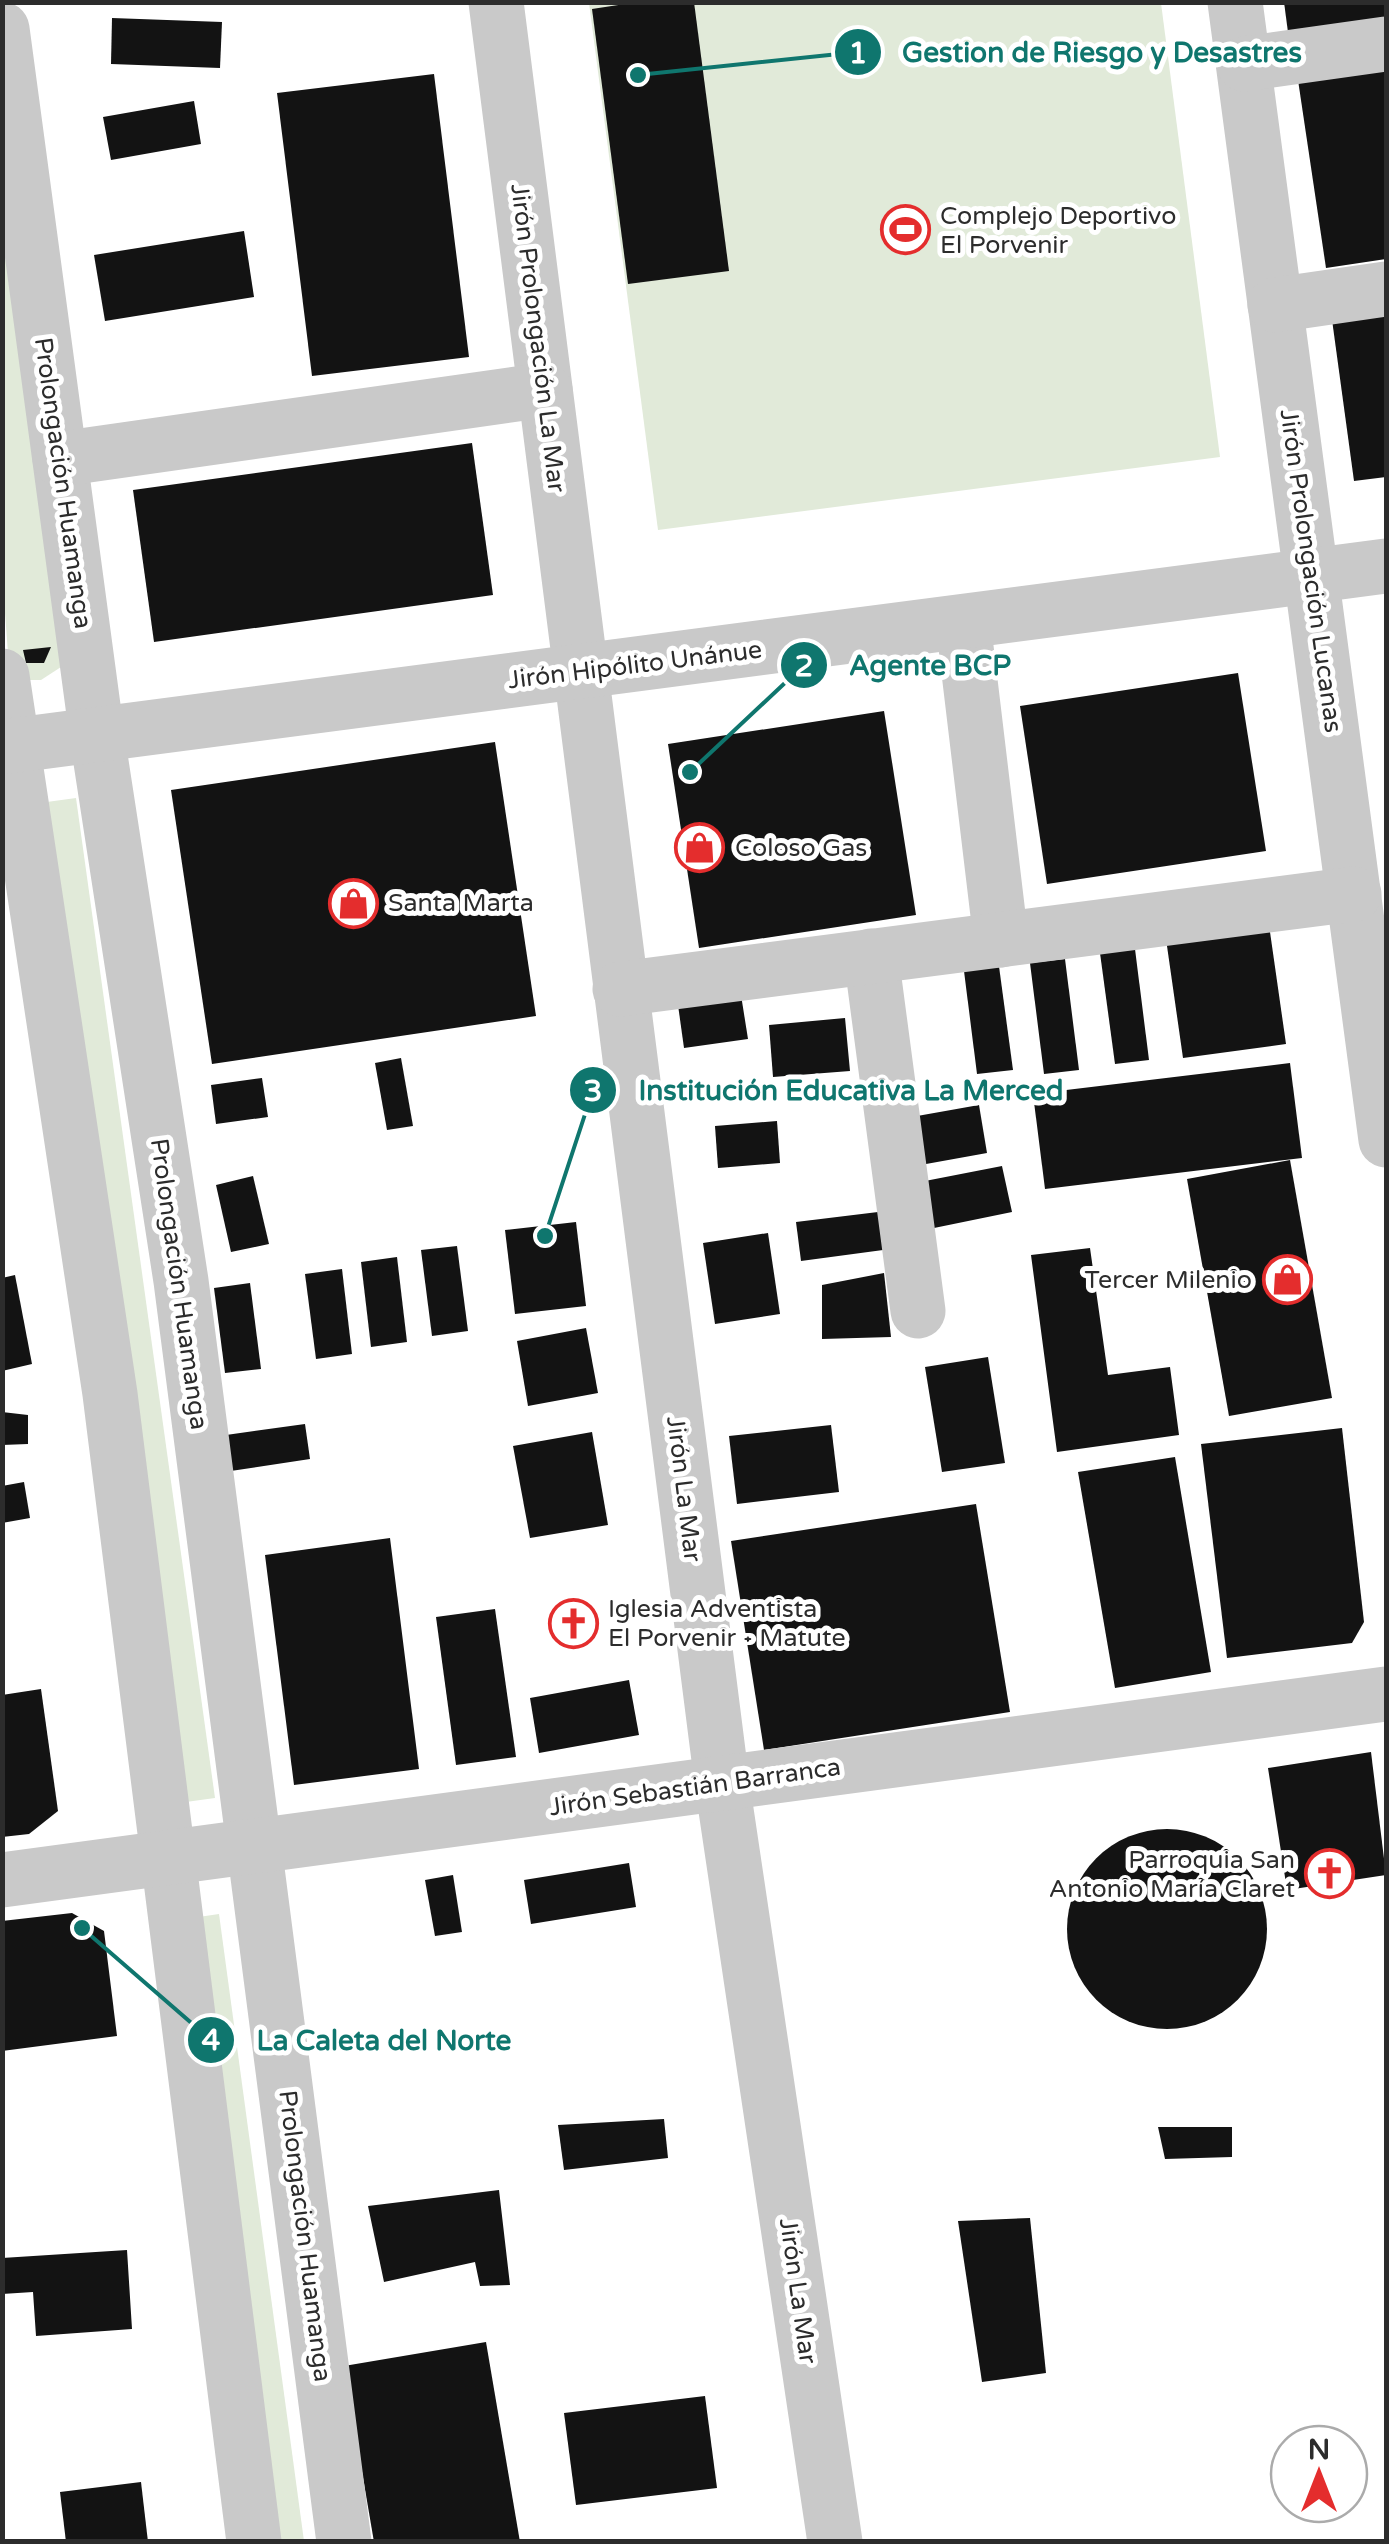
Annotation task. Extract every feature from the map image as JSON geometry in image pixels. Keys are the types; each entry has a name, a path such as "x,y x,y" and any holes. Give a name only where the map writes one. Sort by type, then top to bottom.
{"street":[{"name":"Jirón Prolongación La Mar","path":"496,2 580,672"},
{"name":"Jirón Prolongación Lucanas","path":"1235,2 1312,576 1367,928 1386,1140"},
{"name":"Prolongación Huamanga","path":"2,29 97,736 181,1281 344,2542"},
{"path":"1244,64 1386,44"},
{"path":"1275,305 1386,289"},
{"path":"60,460 545,390"},
{"name":"Jirón Hipólito Unánue","path":"7,747 1386,566"},
{"path":"963,622 1001,940"},
{"name":"Jirón La Mar","path":"580,672 722,1783 835,2542"},
{"path":"2,676 7,747 110,1394 254,2542"},
{"path":"620,988 1001,940 1367,928"},
{"path":"871,956 918,1311"},
{"name":"Jirón Sebastián Barranca","path":"2,1880 1386,1694"}],"green space":[{"name":"Complejo Deportivo El Porvenir","path":"589,3 1161,3 1220,457 658,530"},
{"path":"2,214 61,667 41,680 10,680 2,573"},
{"path":"76,798 215,1798 164,1805 25,805"},
{"path":"219,1914 304,2541 262,2541 178,1920"}],"building":[{"path":"638,2 694,2 729,271 628,284 592,9"},
{"path":"1284,2 1386,2 1386,27 1289,40"},
{"path":"112,18 222,22 220,68 111,64"},
{"path":"1386,67 1386,259 1326,268 1298,80"},
{"path":"434,74 469,357 312,376 277,93"},
{"path":"194,101 201,144 111,160 103,117"},
{"path":"244,231 254,297 105,321 94,255"},
{"path":"1386,298 1386,477 1354,481 1330,305"},
{"path":"472,443 493,595 154,642 133,490"},
{"path":"51,647 44,663 26,663 23,650"},
{"path":"1238,673 1266,851 1047,884 1020,706"},
{"path":"884,711 916,915 699,948 668,744"},
{"name":"Santa Marta","path":"495,742 536,1016 212,1064 171,790"},
{"path":"1269,925 1286,1044 1183,1058 1166,939"},
{"path":"1135,949 1149,1060 1115,1064 1100,953"},
{"path":"998,959 1013,1070 977,1074 963,963"},
{"path":"1065,959 1079,1070 1044,1074 1030,963"},
{"path":"741,995 748,1039 684,1048 678,1005"},
{"path":"845,1018 850,1071 773,1077 769,1025"},
{"path":"401,1058 413,1126 387,1130 375,1063"},
{"path":"1290,1063 1302,1158 1045,1189 1033,1094"},
{"path":"262,1078 268,1117 216,1124 211,1085"},
{"path":"979,1105 987,1153 915,1166 906,1118"},
{"path":"777,1121 780,1163 718,1168 715,1126"},
{"path":"1290,1160 1332,1398 1229,1416 1187,1179"},
{"path":"1002,1166 1012,1212 934,1228 925,1181"},
{"path":"253,1176 269,1244 231,1252 216,1185"},
{"path":"878,1212 883,1250 801,1261 796,1222"},
{"path":"576,1222 586,1306 515,1314 505,1230"},
{"path":"768,1233 780,1314 715,1324 703,1243"},
{"path":"457,1246 468,1331 432,1336 421,1250"},
{"path":"1090,1248 1108,1375 1170,1367 1179,1435 1057,1452 1031,1255"},
{"path":"397,1257 407,1342 371,1347 361,1262"},
{"path":"342,1269 352,1354 316,1359 305,1274"},
{"path":"884,1273 891,1337 822,1339 822,1285"},
{"path":"15,1275 32,1364 2,1371 2,1278"},
{"path":"250,1283 261,1369 225,1373 214,1288"},
{"path":"586,1328 598,1393 528,1406 517,1341"},
{"path":"988,1357 1005,1463 942,1472 925,1367"},
{"path":"2,1412 28,1415 28,1444 2,1445"},
{"path":"305,1424 310,1459 224,1472 219,1436"},
{"path":"831,1425 839,1492 737,1504 729,1436"},
{"path":"1342,1428 1364,1622 1352,1643 1227,1658 1201,1444"},
{"path":"592,1432 608,1525 530,1538 513,1446"},
{"path":"1175,1457 1211,1672 1115,1688 1078,1472"},
{"path":"24,1482 30,1518 2,1523 2,1486"},
{"path":"976,1504 1010,1712 764,1750 731,1541"},
{"path":"390,1538 419,1769 294,1785 265,1555"},
{"path":"495,1609 516,1757 456,1765 436,1617"},
{"path":"629,1680 639,1735 539,1753 530,1698"},
{"path":"41,1689 58,1811 29,1834 2,1837 2,1695"},
{"path":"1371,1752 1386,1875 1287,1890 1268,1768"},
{"path":"1167,1829 1205,1837 1238,1858 1259,1891 1267,1929 1259,1967 1238,2000 1205,2021 1167,2029 1129,2021 1096,2000 1075,1967 1067,1929 1075,1891 1096,1858 1129,1837"},
{"path":"629,1863 636,1907 531,1924 524,1880"},
{"path":"453,1875 462,1932 435,1936 425,1880"},
{"path":"72,1913 104,1931 117,2036 2,2051 2,1921"},
{"path":"664,2119 668,2158 564,2170 558,2125"},
{"path":"1158,2127 1232,2127 1232,2157 1165,2159"},
{"path":"499,2190 510,2285 480,2286 475,2262 384,2282 368,2206"},
{"path":"1030,2218 1046,2373 982,2382 958,2221"},
{"path":"127,2250 132,2329 36,2336 33,2292 2,2294 2,2258"},
{"path":"486,2342 520,2542 374,2542 344,2366"},
{"path":"705,2396 717,2488 576,2505 564,2413"},
{"path":"141,2482 148,2542 66,2542 60,2492"}],"place":[{"name":"Gestion de Riesgo y Desastres","path":"638,75"},
{"name":"Complejo Deportivo El Porvenir","path":"905,230"},
{"name":"Agente BCP","path":"690,772"},
{"name":"Coloso Gas","path":"700,848"},
{"name":"Santa Marta","path":"353,903"},
{"name":"Institución Educativa La Merced","path":"545,1236"},
{"name":"Tercer Milenio","path":"1287,1280"},
{"name":"Iglesia Adventista El Porvenir - Matute","path":"573,1623"},
{"name":"Parroquia San Antonio María Claret","path":"1330,1874"},
{"name":"La Caleta del Norte","path":"82,1928"}]}
